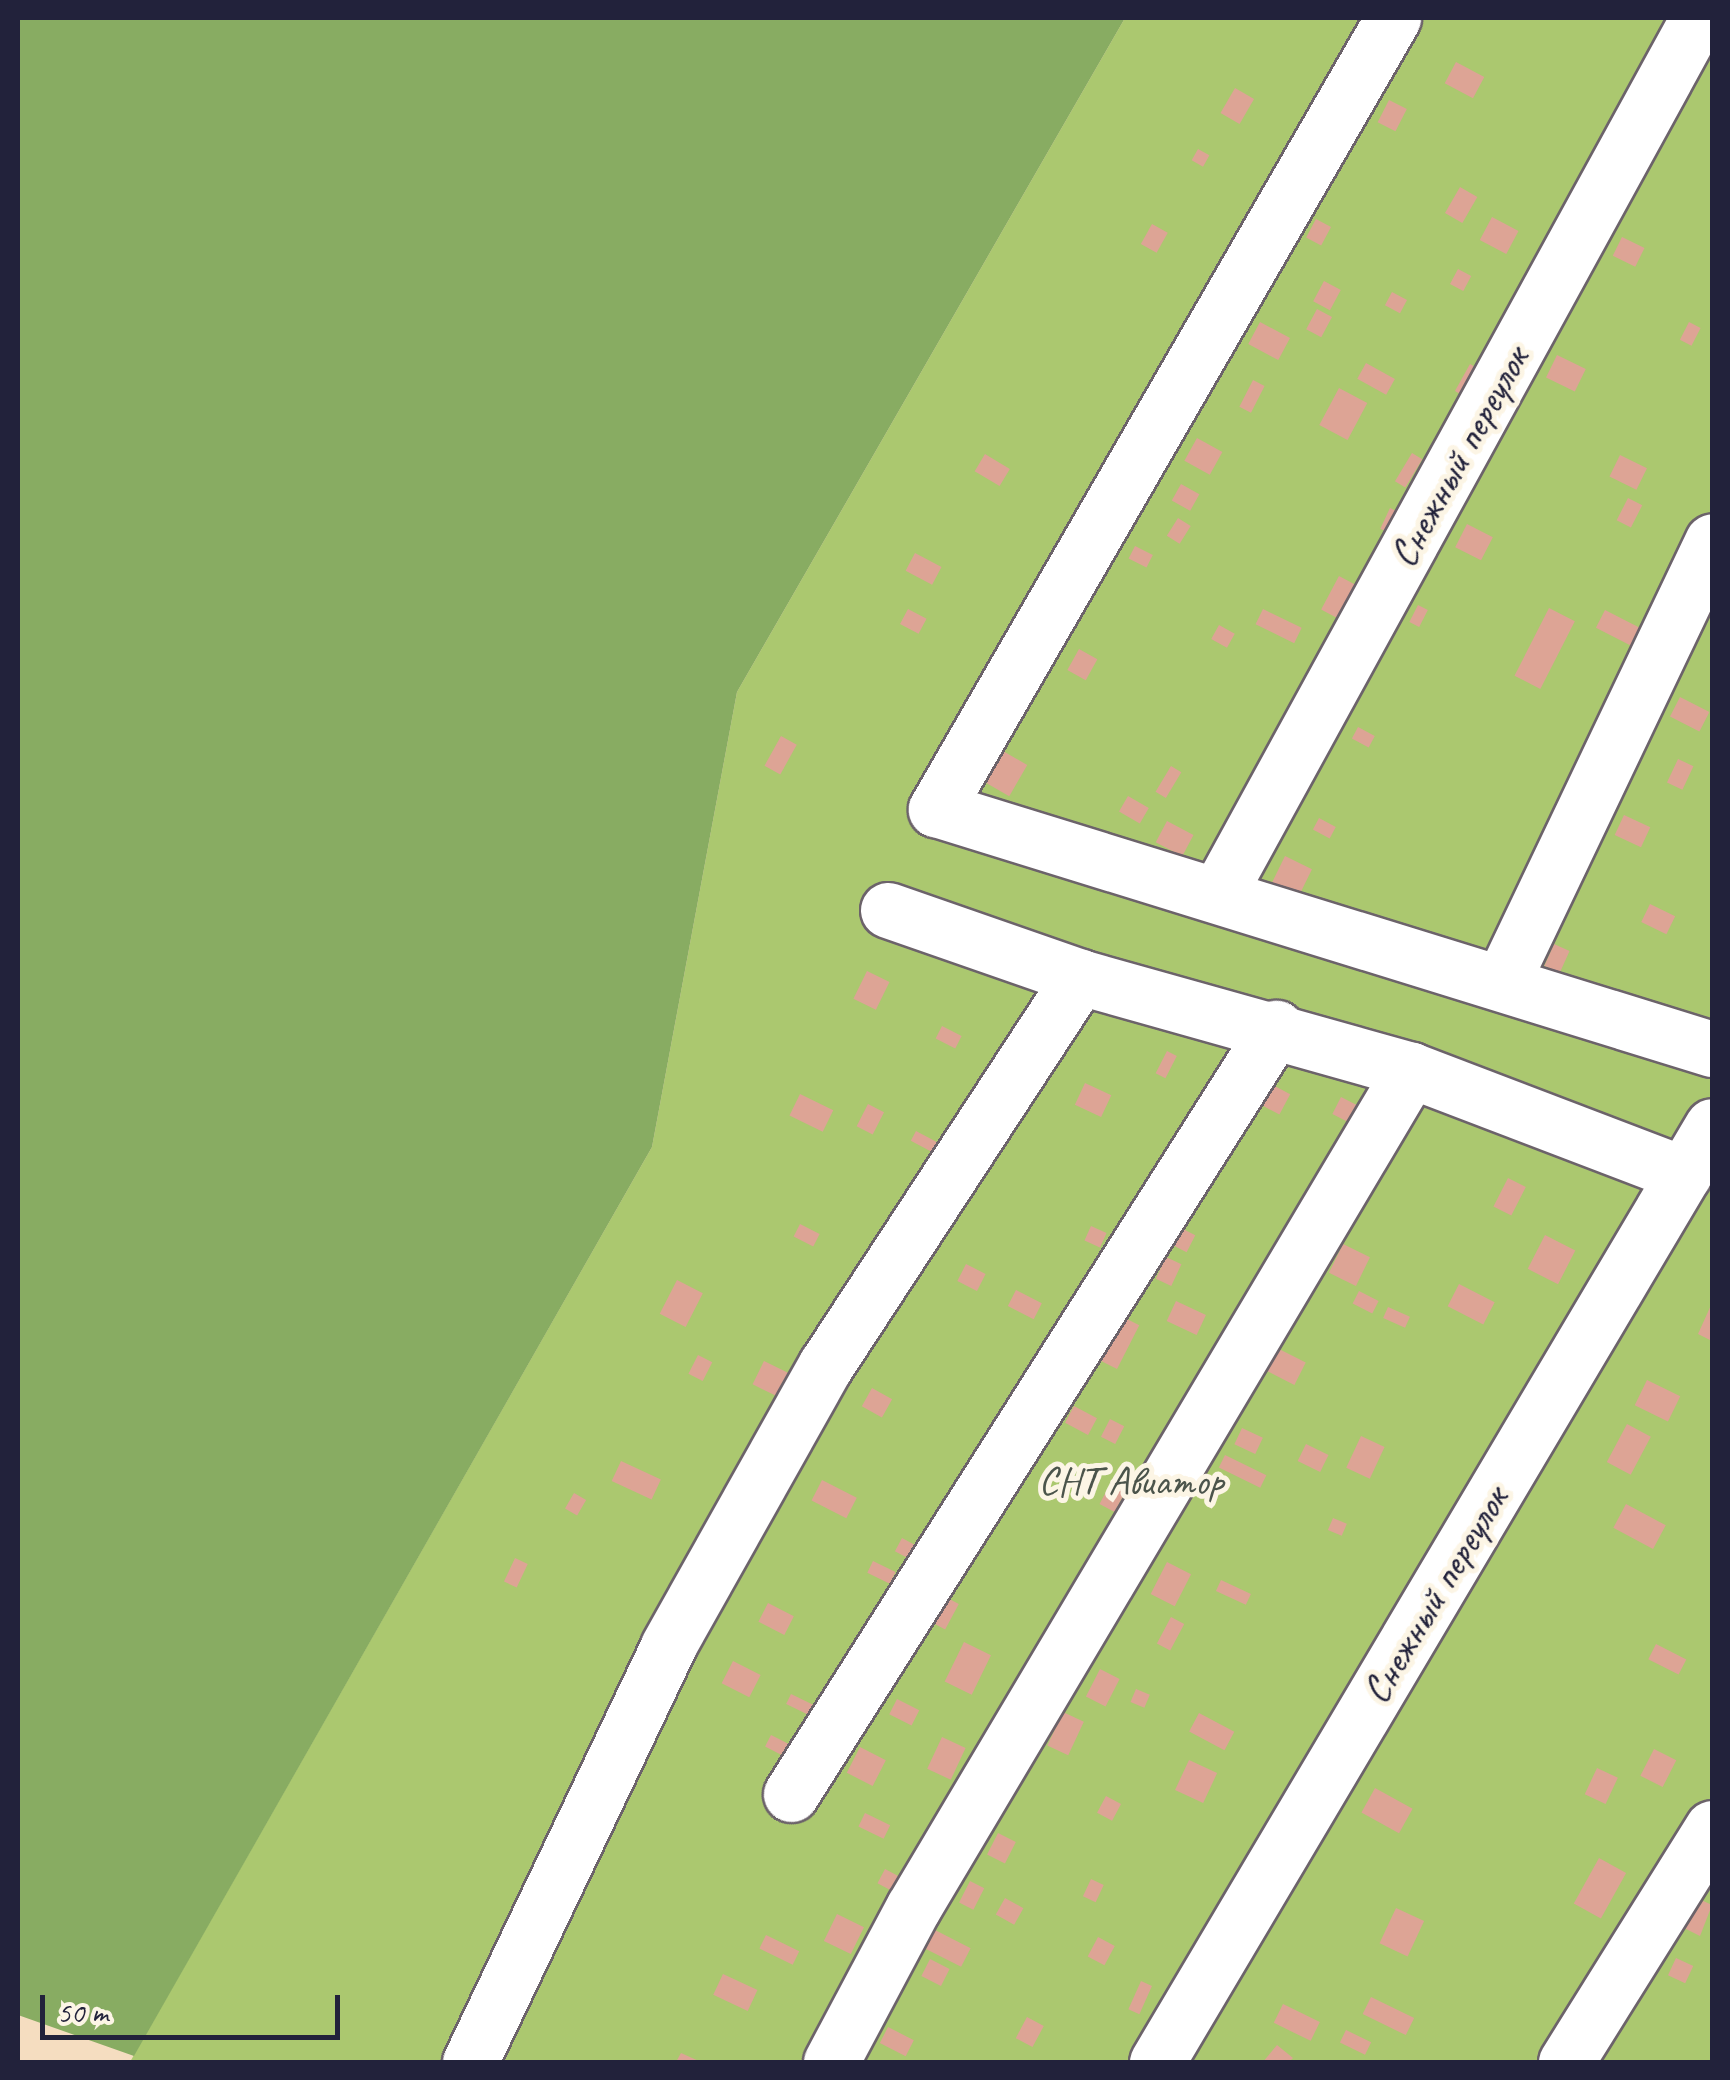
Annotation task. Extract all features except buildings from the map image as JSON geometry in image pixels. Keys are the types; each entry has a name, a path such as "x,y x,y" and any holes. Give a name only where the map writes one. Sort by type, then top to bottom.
{"street":[{"path":"1393,18 936,810 1503,980 1712,1049"},
{"name":"Снежный переулок","path":"1218,894 1698,18"},
{"path":"1503,980 1712,541"},
{"path":"888,910 1080,978 1276,1028 1411,1070 1684,1174"},
{"path":"470,2062 696,1596 826,1365 1080,978"},
{"path":"791,1794 1276,1028"},
{"path":"830,2062 913,1908 1411,1070"},
{"name":"Снежный переулок","path":"1157,2062 1712,1126"},
{"path":"1566,2062 1712,1828"}],"green space":[{"path":"18,18 1125,18 737,692 652,1147 134,2056 18,2015"},
{"name":"СНТ Авиатор","path":"1125,18 1712,18 1712,2062 130,2062 652,1147 737,692"}]}
